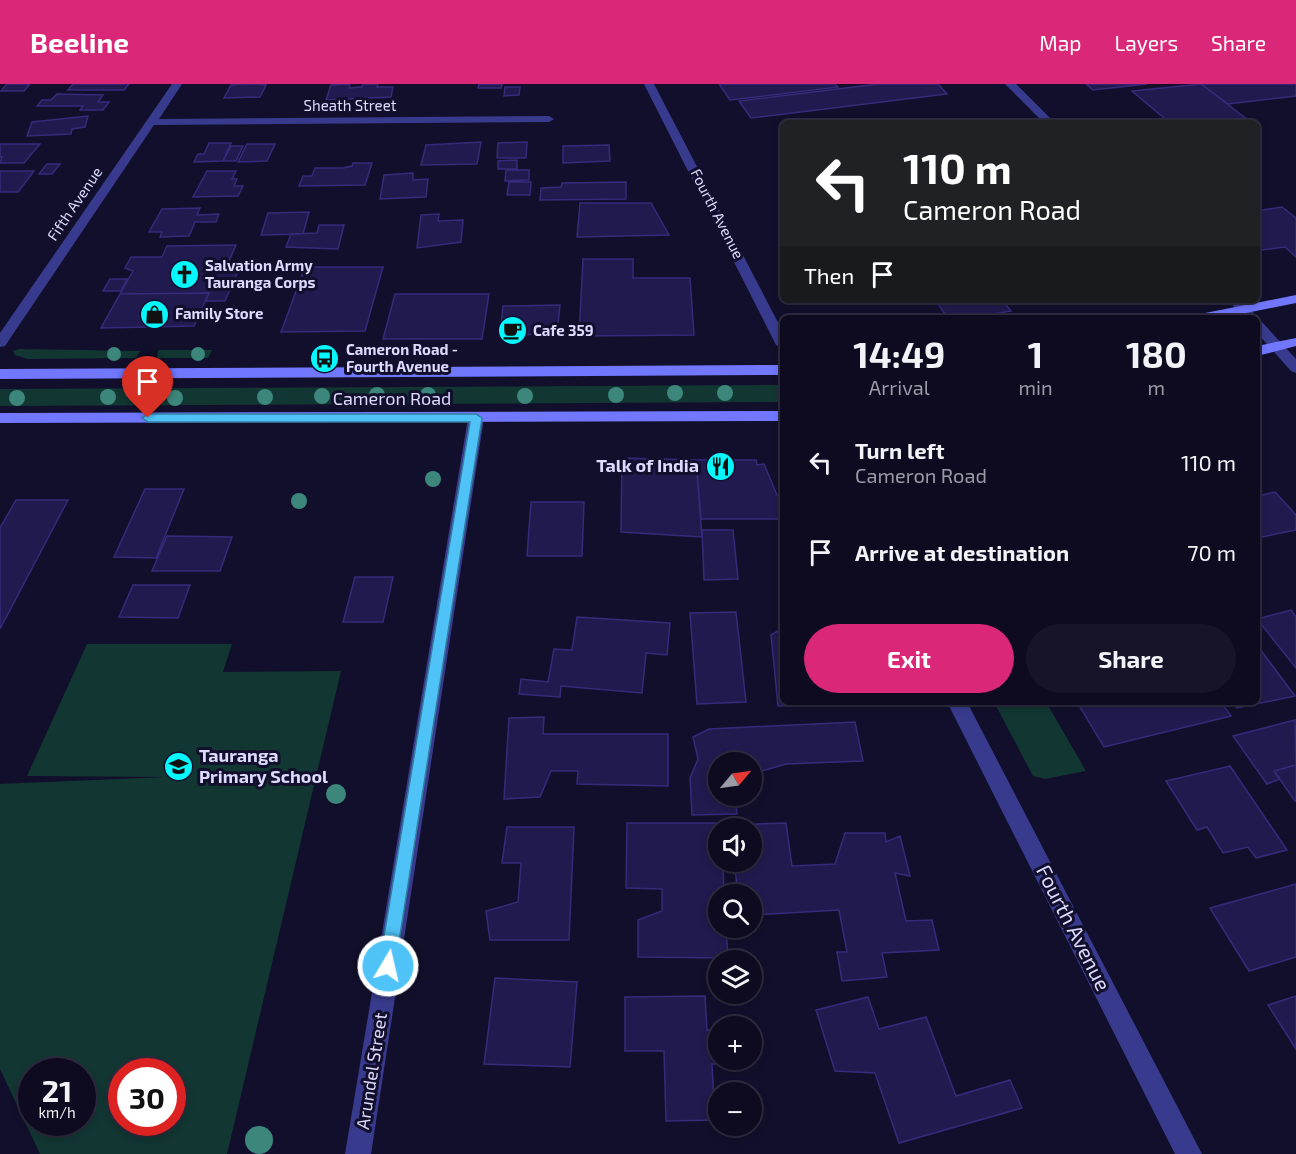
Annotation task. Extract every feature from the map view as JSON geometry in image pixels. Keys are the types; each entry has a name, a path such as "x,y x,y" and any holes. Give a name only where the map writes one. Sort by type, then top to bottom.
{"main road":[{"path":"1214,315 1296,299"},
{"path":"1260,350 1296,342"},
{"name":"Cameron Road","path":"0,374 780,370"},
{"name":"Cameron Road","path":"0,418 780,416"}],"street":[{"name":"Fifth Avenue","path":"0,343 177,84"},
{"name":"Fourth Avenue","path":"649,84 780,339"},
{"path":"1010,84 1047,120"},
{"name":"Sheath Street","path":"152,122 549,119"},
{"path":"1260,328 1296,368"},
{"name":"Arundel Street","path":"358,1154 476,418"},
{"name":"Fourth Avenue","path":"959,705 1189,1154"}],"green space":[{"path":"19,349 140,351 136,358 28,359 15,355 13,351"},
{"path":"158,350 212,350 208,358 157,358"},
{"path":"780,385 780,402 0,406 0,389"},
{"path":"87,644 232,644 223,672 341,671 227,1154 40,1154 32,1136 96,1136 96,1058 18,1058 18,1107 0,1069 0,784 166,777 27,776"},
{"path":"996,705 1048,705 1086,771 1045,779 1033,776"}],"building":[{"path":"7,84 30,84 24,91 1,91"},
{"path":"73,84 129,84 124,90 68,90"},
{"path":"350,84 349,88 362,87 363,84 393,87 391,97 326,100 331,85"},
{"path":"479,84 502,84 501,88 478,88"},
{"path":"719,84 835,84 838,87 730,100"},
{"path":"878,84 938,84 947,94 751,118 739,101"},
{"path":"1086,84 1147,84 1093,90"},
{"path":"1201,84 1296,84 1296,96 1228,104"},
{"path":"1201,84 1248,120 1166,120 1132,91"},
{"path":"231,85 266,85 260,97 224,98"},
{"path":"505,87 520,87 519,95 504,96"},
{"path":"57,94 103,95 98,102 109,102 103,110 80,110 83,106 37,106 42,100 51,100"},
{"path":"88,116 85,127 72,129 71,134 27,136 32,122"},
{"path":"481,142 477,164 421,165 426,145"},
{"path":"527,142 526,158 497,158 498,143"},
{"path":"209,143 231,143 223,161 194,162 198,154 204,154"},
{"path":"0,144 40,144 24,163 0,163 2,157 0,157"},
{"path":"247,144 275,144 267,161 238,162"},
{"path":"609,145 610,161 563,163 563,146"},
{"path":"231,146 243,146 236,161 223,161"},
{"path":"517,160 517,169 498,169 498,161"},
{"path":"353,163 372,163 365,185 299,186 303,176 312,176 315,168 343,168 352,166"},
{"path":"47,164 60,164 52,174 39,174"},
{"path":"506,170 529,170 529,180 505,181"},
{"path":"0,171 34,171 18,192 0,192"},
{"path":"207,171 236,171 232,179 237,179 234,186 243,186 238,196 193,197"},
{"path":"413,173 413,180 428,179 426,197 380,199 384,175"},
{"path":"509,182 531,182 530,195 507,195"},
{"path":"626,182 626,199 540,200 541,188 561,187 562,183"},
{"path":"580,203 651,203 669,235 577,237"},
{"path":"1282,207 1296,218 1296,257 1285,247 1260,248 1260,211"},
{"path":"200,208 197,215 219,214 216,222 195,222 189,236 160,237 162,232 149,232 162,209"},
{"path":"309,212 303,234 261,235 268,213"},
{"path":"439,214 438,221 463,220 461,242 417,248 421,215"},
{"path":"319,225 344,225 338,249 286,247 291,234 317,233"},
{"name":"Salvation Army Tauranga Corps","path":"236,245 225,270 239,269 225,301 206,301 209,293 120,294 133,271 125,268 131,257 162,257 167,246"},
{"path":"583,259 633,259 633,278 690,278 694,335 579,336"},
{"path":"305,267 383,267 365,331 281,332"},
{"path":"110,279 127,279 121,291 103,291"},
{"name":"Family Store","path":"209,293 194,326 101,328 120,294"},
{"path":"395,294 489,294 482,339 383,339"},
{"path":"937,303 1004,303 1011,311 988,315 946,315"},
{"path":"560,305 557,334 500,335 503,306"},
{"path":"622,458 696,460 702,537 621,532"},
{"path":"696,460 756,460 757,465 764,464 777,495 780,494 780,519 701,519"},
{"path":"145,489 184,489 156,558 114,557"},
{"path":"1275,492 1296,515 1296,530 1260,537 1260,495"},
{"path":"16,500 68,500 0,629 0,528"},
{"path":"531,502 584,502 582,556 527,556"},
{"path":"702,530 733,530 738,579 704,580"},
{"path":"167,536 232,537 220,571 152,571"},
{"path":"355,577 393,577 383,622 343,622"},
{"path":"133,585 190,585 178,618 119,617"},
{"path":"1291,610 1296,617 1296,668 1260,623 1260,618"},
{"path":"736,612 746,702 697,704 690,613"},
{"path":"577,617 670,623 667,655 646,653 642,693 561,686 560,697 519,694 521,679 548,682 554,649 572,650"},
{"path":"780,630 780,705 816,705 778,706 771,635"},
{"path":"1260,649 1295,696 1260,703"},
{"path":"1079,705 1223,705 1231,716 1104,747"},
{"path":"1235,705 1252,705 1237,708"},
{"path":"544,717 543,734 668,734 668,786 577,784 578,771 551,771 540,797 504,799 509,718"},
{"path":"1295,720 1296,765 1274,771 1280,779 1267,784 1233,736"},
{"path":"855,722 863,761 786,764 762,771 762,752 708,752 708,806 736,806 737,814 692,815 690,778 698,759 693,737 709,729"},
{"path":"1296,765 1296,801 1295,801 1274,771"},
{"path":"1230,766 1287,850 1256,858 1248,847 1223,853 1207,827 1197,830 1166,781"},
{"path":"627,823 708,823 708,872 723,872 724,884 708,884 708,938 727,938 727,950 708,950 708,958 638,957 638,920 662,911 662,889 626,888"},
{"path":"786,823 792,866 835,864 845,833 885,833 886,842 900,836 910,876 895,873 906,921 932,920 939,950 882,953 887,977 842,981 837,952 847,952 839,910 762,914 762,884 737,884 735,872 762,872 762,824"},
{"path":"507,827 574,827 569,940 490,940 486,911 518,902 521,863 502,863"},
{"path":"1296,884 1296,957 1249,971 1210,908"},
{"path":"495,978 577,982 570,1067 484,1064"},
{"path":"705,996 708,1070 712,1070 713,1082 708,1082 708,1120 666,1121 664,1051 625,1051 625,997"},
{"path":"1296,996 1296,1049 1268,1005"},
{"path":"868,997 879,1029 926,1017 956,1096 1010,1080 1022,1108 899,1143 875,1073 835,1071 816,1010"}],"place":[{"name":"Salvation Army Tauranga Corps","path":"184,275"},
{"name":"Family Store","path":"154,314"},
{"name":"Cafe 359","path":"512,331"},
{"name":"Cameron Road - Fourth Avenue","path":"325,359"},
{"name":"Talk of India","path":"720,466"},
{"name":"Tauranga Primary School","path":"178,766"}],"route":[{"path":"148,418 476,418 388,966"}]}
